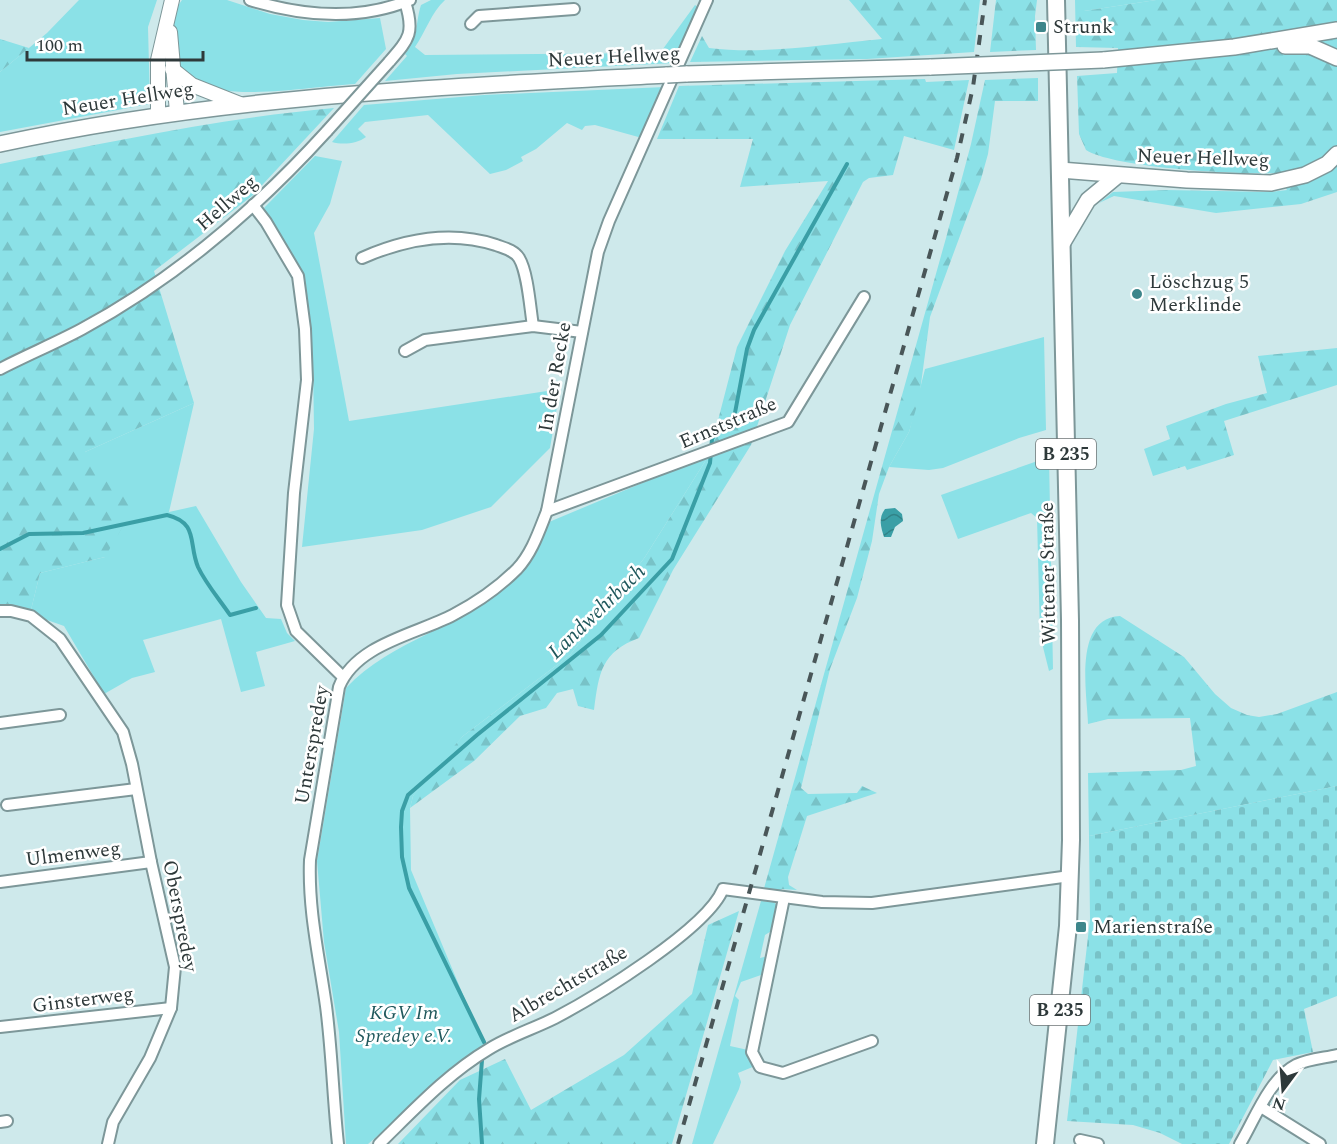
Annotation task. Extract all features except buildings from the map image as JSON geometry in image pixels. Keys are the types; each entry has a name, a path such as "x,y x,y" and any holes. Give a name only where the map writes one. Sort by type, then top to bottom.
{"main road":[{"name":"Wittener Straße","path":"1045,1144 1064,974 1070,876 1070,620 1056,0"},
{"name":"Neuer Hellweg","path":"0,144 177,112 376,92 686,74 1103,60 1234,47 1337,30"},
{"name":"Neuer Hellweg","path":"1234,47 1310,46 1332,55"},
{"name":"Neuer Hellweg","path":"1060,170 1117,176 1271,183 1305,176 1327,164 1337,154"},
{"path":"1062,244 1088,200 1117,176"}],"street":[{"name":"Hellweg","path":"0,369 82,329 175,269 253,205 327,131 389,62 410,34 408,1 380,9 328,15 302,13 250,0"},
{"name":"In der Recke","path":"343,677 378,648 455,614 501,583 526,557 547,512 592,273 609,221 707,0"},
{"path":"171,6 172,69 177,112"},
{"path":"158,115 158,60 171,6"},
{"path":"471,24 479,16 533,6 574,9"},
{"path":"172,69 192,85 240,104"},
{"name":"Unterspredey","path":"253,205 271,230 298,276 305,329 307,380 294,493 289,612 296,631 343,677 331,719 328,755 310,860 309,882 310,915 329,1038 338,1144"},
{"path":"362,258 383,248 451,235 470,237 511,250 521,264 534,326"},
{"name":"Ernststraße","path":"547,512 788,422 864,297"},
{"path":"405,351 424,340 534,326 582,332"},
{"name":"Oberspredey","path":"0,611 31,616 60,639 103,699 123,732 175,967 171,1008 150,1058 113,1122 108,1144"},
{"path":"0,723 60,715"},
{"path":"7,805 136,789"},
{"name":"Ulmenweg","path":"0,882 151,862"},
{"name":"Albrechtstraße","path":"379,1144 438,1086 489,1049 557,1017 630,972 680,936 704,916 720,898 723,889 849,904 893,901 1070,876"},
{"path":"784,898 752,1052 760,1067 783,1073 872,1041"},
{"name":"Ginsterweg","path":"0,1028 171,1008"},
{"path":"1240,1144 1277,1080 1287,1070 1305,1062 1337,1055"},
{"path":"1262,1107 1320,1144"},
{"path":"1080,1140 1098,1144"}],"green space":[{"path":"79,0 157,0 148,27 150,104 0,132 0,72 47,33"},
{"path":"182,0 227,0 270,14 303,20 328,22 380,18 386,49 355,84 254,92 215,89 190,78 182,70 175,55 173,30 177,10"},
{"path":"431,0 445,0 432,16 415,47 425,55 660,53 695,5 698,7 674,63 457,74 385,81 407,56 405,54 415,36 421,5"},
{"path":"849,0 980,0 974,52 867,59 690,62 702,36 709,48 731,50 796,48 882,39"},
{"path":"996,0 1037,0 1036,50 990,52"},
{"path":"1075,0 1084,0 1084,11 1156,0 1337,0 1337,192 1301,204 1216,213 1114,196 1099,203 1113,192 1287,190 1277,173 1236,173 1149,166 1101,156 1086,150 1079,134 1077,76 1117,73 1118,48 1076,47"},
{"path":"1084,0 1156,0 1084,11"},
{"path":"0,39 29,48 0,72"},
{"path":"1038,78 1038,101 995,101 988,154 981,179 930,317 919,399 909,432 889,467 879,494 872,541 857,598 830,669 801,788 808,794 857,793 862,786 877,793 807,816 788,877 789,885 797,890 782,889 776,893 763,892 946,238 985,80"},
{"path":"925,79 926,82 969,80 954,150 904,136 893,175 869,178 863,182 790,325 751,445 673,570 639,638 617,650 604,665 594,710 578,706 573,689 557,693 546,708 520,716 474,761 410,808 413,796 463,736 570,655 645,557 709,455 737,347 785,251 828,181 740,187 753,139 657,139 679,86"},
{"path":"665,87 642,138 595,125 585,126 582,130 567,123 536,149 521,157 523,161 506,170 490,174 428,115 365,122 358,129 366,137 349,143 332,142 364,105 484,95"},
{"path":"334,108 252,196 154,271 194,403 85,452 134,507 105,557 40,573 30,614 7,606 0,607 0,164 208,124"},
{"path":"315,156 342,161 330,204 314,233 349,421 560,389 550,448 491,507 422,530 302,547 314,429 313,363 299,268 264,208"},
{"path":"1044,337 1046,430 1019,438 943,468 929,470 889,467 909,432 925,369"},
{"path":"1337,348 1337,385 1224,421 1234,455 1187,470 1185,466 1153,476 1144,449 1170,439 1166,426 1226,404 1267,393 1258,356"},
{"path":"194,403 169,512 196,506 241,582 266,618 281,619 287,633 295,641 256,652 265,686 241,692 221,619 143,640 155,672 132,678 104,694 64,626 30,614 40,573 105,557 85,452"},
{"name":"KGV Im Spredey e.V.","path":"709,455 645,557 570,655 463,736 413,796 410,808 411,870 484,1045 368,1144 346,1144 339,1032 324,942 317,861 346,688 389,654 461,617 506,587 529,562 549,522"},
{"path":"1049,457 1053,669 1049,671 1040,635 1037,518 1031,513 958,539 941,495"},
{"path":"1120,616 1184,657 1215,694 1231,708 1247,715 1259,717 1277,714 1337,692 1337,786 1089,836 1088,773 1181,770 1196,766 1190,718 1108,719 1088,724 1085,677 1089,643 1095,629 1105,620"},
{"path":"1337,786 1337,996 1304,1009 1313,1052 1273,1060 1229,1144 1182,1144 1160,1133 1133,1125 1067,1121 1090,919 1089,836"},
{"path":"761,901 774,902 778,907 773,930 765,935 760,958 768,956 762,989 759,990 761,975 741,982 735,996 739,1000 730,1046 748,1050 755,1066 738,1073 741,1082 739,1089 713,1144 692,1144"},
{"path":"739,911 672,1144 398,1144 460,1080 505,1059 531,1110 624,1055 692,994 708,925"}],"water":[{"path":"895,508 902,514 903,521 895,527 891,537 884,537 881,516 885,509"}],"waterway":[{"name":"Landwehrbach","path":"484,1042 409,888 402,857 401,827 402,811 408,795 477,735 601,635 672,559 710,463 712,439 715,434 727,428 734,418 747,349 754,330 847,164"},
{"path":"0,549 29,534 83,533 167,515 184,523 188,529 198,567 230,615 256,608"},
{"name":"Landwehrbach","path":"482,1060 479,1099 482,1144"}],"railway":[{"path":"678,1144 957,158 973,87 985,0"}],"place":[{"name":"Strunk","path":"1041,27"},
{"name":"Löschzug 5 Merklinde","path":"1137,294"},
{"name":"Marienstraße","path":"1081,927"}]}
